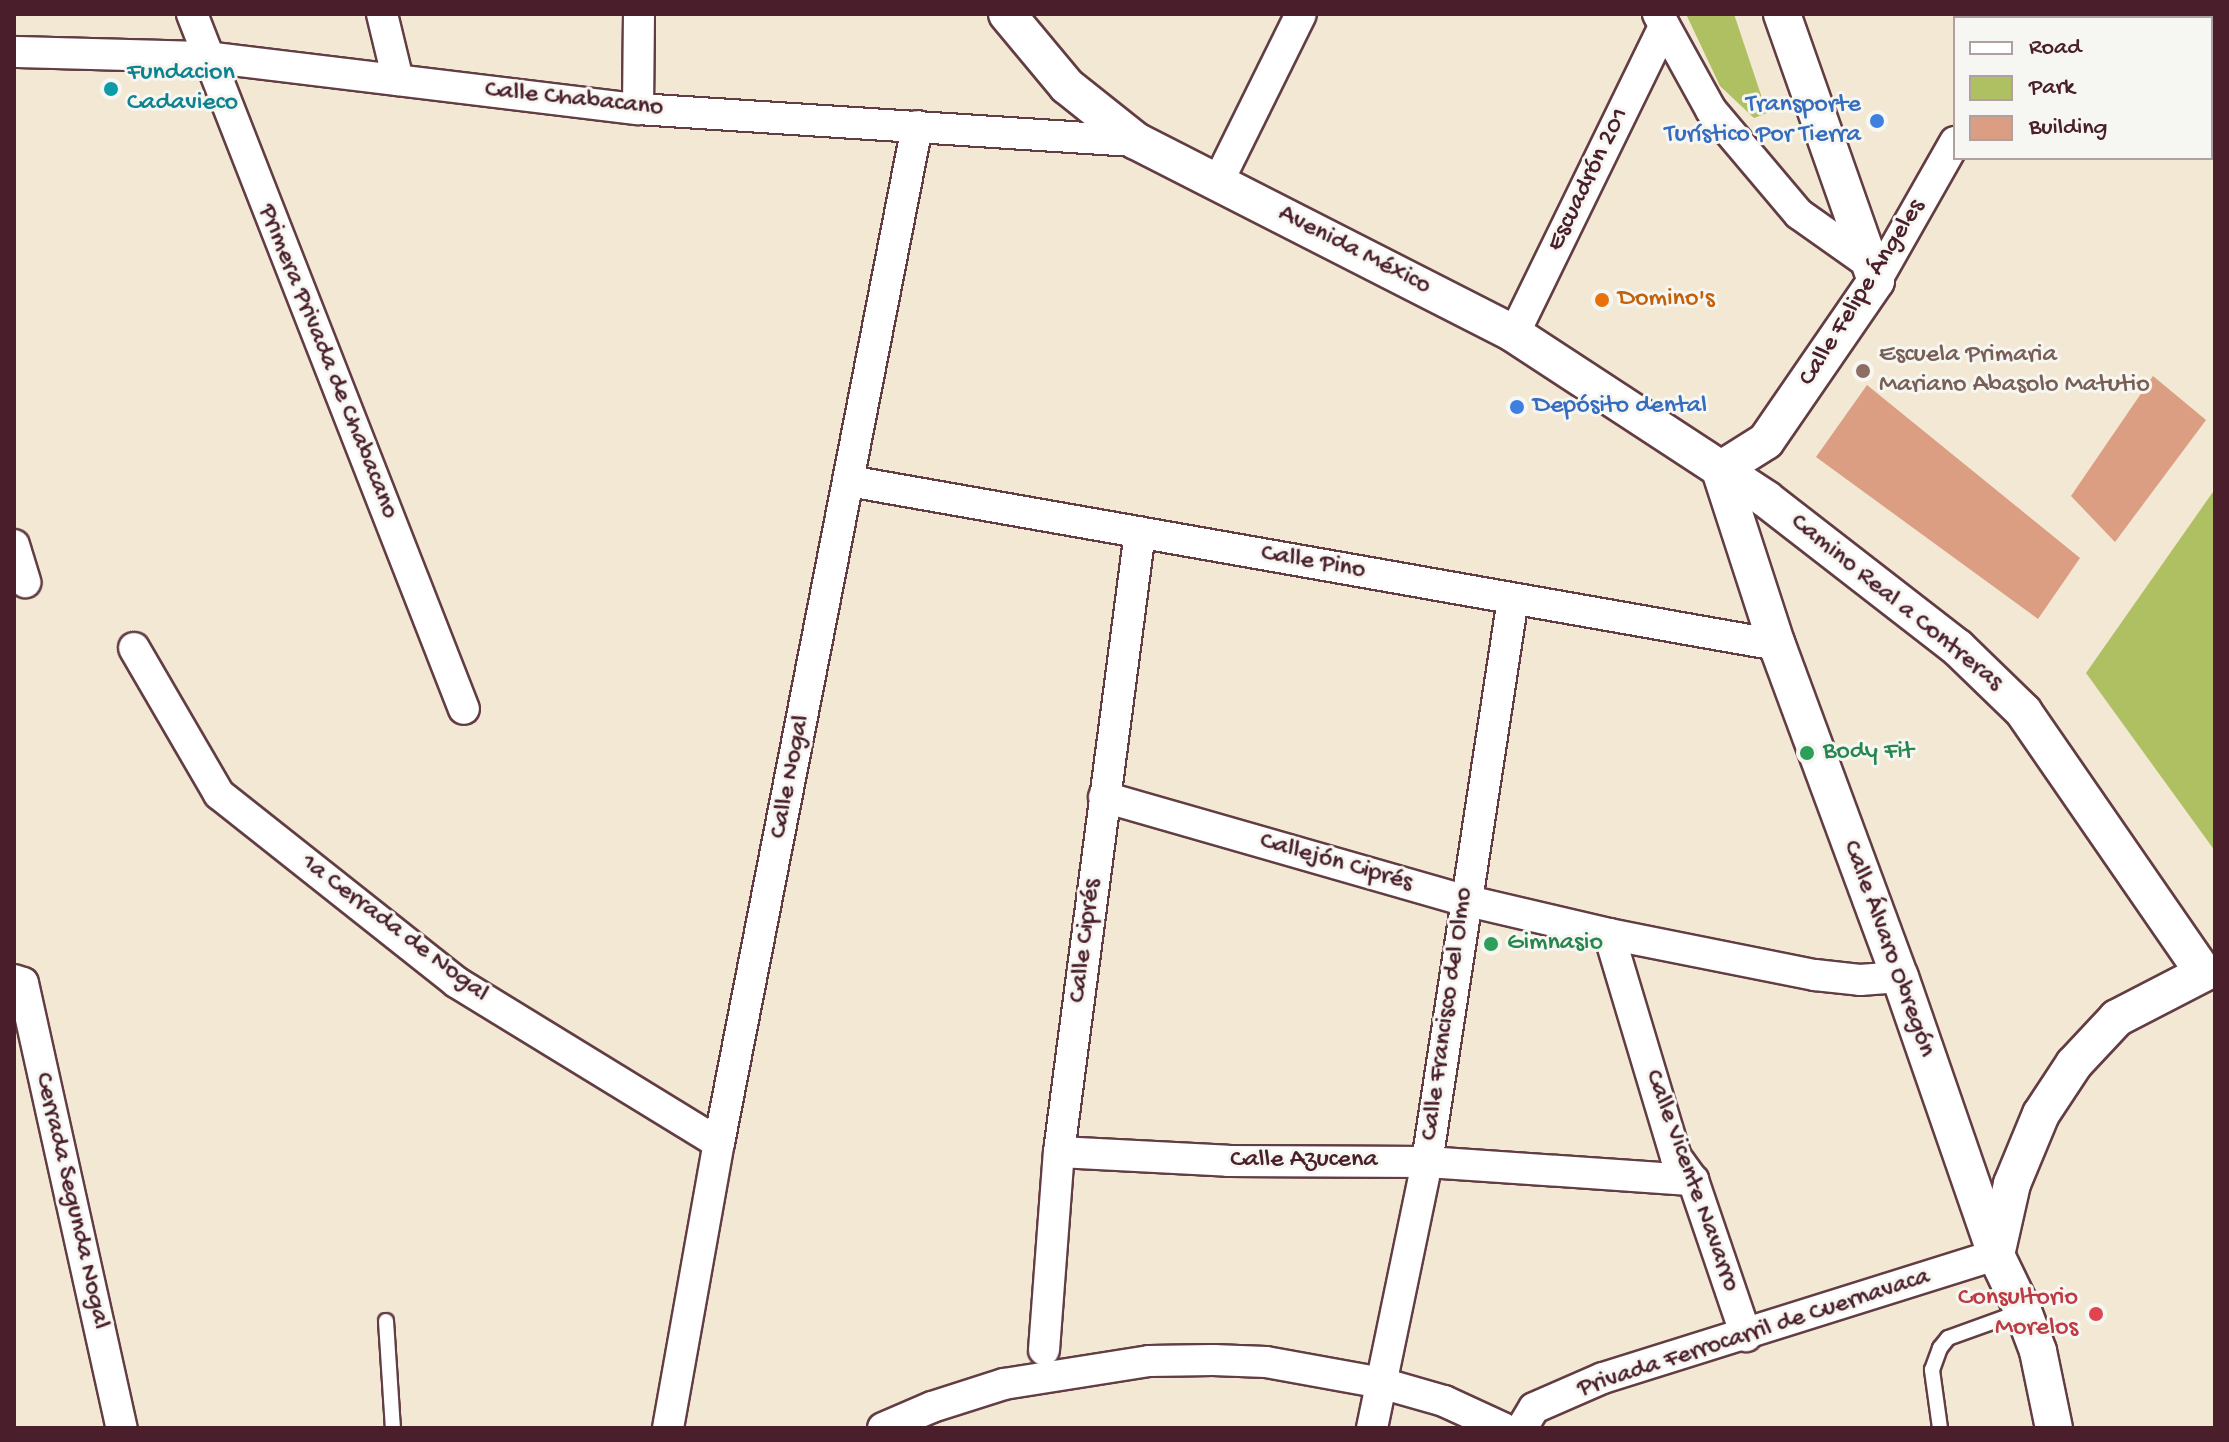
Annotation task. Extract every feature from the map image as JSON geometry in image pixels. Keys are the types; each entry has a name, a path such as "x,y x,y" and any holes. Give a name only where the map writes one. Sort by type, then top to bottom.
{"street":[{"name":"Primera Privada de Chabacano","path":"192,14 206,57 464,709"},
{"path":"382,14 398,80"},
{"path":"638,109 639,14"},
{"name":"Avenida México","path":"1007,14 1067,86 1136,141 1514,334 1720,470"},
{"path":"1218,182 1301,14"},
{"path":"1783,14 1873,273"},
{"path":"1661,20 1711,110 1799,214 1873,273"},
{"name":"Escuadrón 201","path":"1514,334 1661,20"},
{"name":"Calle Chabacano","path":"14,52 206,57 638,109 1136,141"},
{"name":"Calle Nogal","path":"668,1428 719,1143 917,126"},
{"name":"Calle Felipe Ángeles","path":"1720,470 1766,441 1953,145"},
{"path":"1766,441 1766,499"},
{"name":"Camino Real a Contreras","path":"1720,470 1766,499 1958,648 2000,686 2043,739 2210,983"},
{"name":"Calle Álvaro Obregón","path":"1720,470 1777,645 1900,977 1996,1255 2038,1351 2054,1428"},
{"name":"Calle Pino","path":"849,481 1777,645"},
{"name":"Calle Ciprés","path":"1044,1350 1059,1152 1140,532"},
{"path":"14,545 25,582"},
{"name":"Calle Francisco del Olmo","path":"1372,1428 1427,1162 1464,900 1513,599"},
{"name":"1a Cerrada de Nogal","path":"134,648 219,794 456,982 719,1143"},
{"name":"Callejón Ciprés","path":"1104,797 1464,900 1609,934 1815,975 1860,980 1900,977"},
{"name":"Calle Vicente Navarro","path":"1609,934 1676,1157 1693,1180 1746,1336"},
{"name":"Cerrada Segunda Nogal","path":"14,980 23,983 122,1428"},
{"path":"1996,1255 2012,1184 2041,1114 2074,1064 2117,1018 2210,983"},
{"name":"Calle Azucena","path":"1059,1152 1228,1161 1427,1162 1693,1180"},
{"name":"Privada Ferrocarril de Cuernavaca","path":"1522,1428 1534,1408 1603,1378 1746,1336 1996,1255"},
{"path":"883,1428 932,1407 1004,1384 1149,1361 1266,1362 1381,1383 1444,1401 1503,1428"}],"lane":[{"path":"1940,1428 1932,1370 1940,1348 1948,1338 2023,1311"},
{"path":"386,1321 393,1428"}],"green space":[{"path":"1686,14 1734,14 1767,113 1754,118 1720,86"},
{"path":"2215,489 2215,851 2086,673"}],"building":[{"path":"2153,376 2206,420 2115,542 2071,496"},
{"path":"1867,385 2080,558 2038,619 1816,457"}],"place":[{"name":"Fundacion Cadavieco","path":"111,89"},
{"name":"Transporte Turístico Por Tierra","path":"1877,121"},
{"name":"Domino's","path":"1602,300"},
{"name":"Escuela Primaria Mariano Abasolo Matutio","path":"1863,371"},
{"name":"Depósito dental","path":"1517,407"},
{"name":"Body Fit","path":"1807,753"},
{"name":"Gimnasio","path":"1491,944"},
{"name":"Consultorio Morelos","path":"2096,1314"}]}
